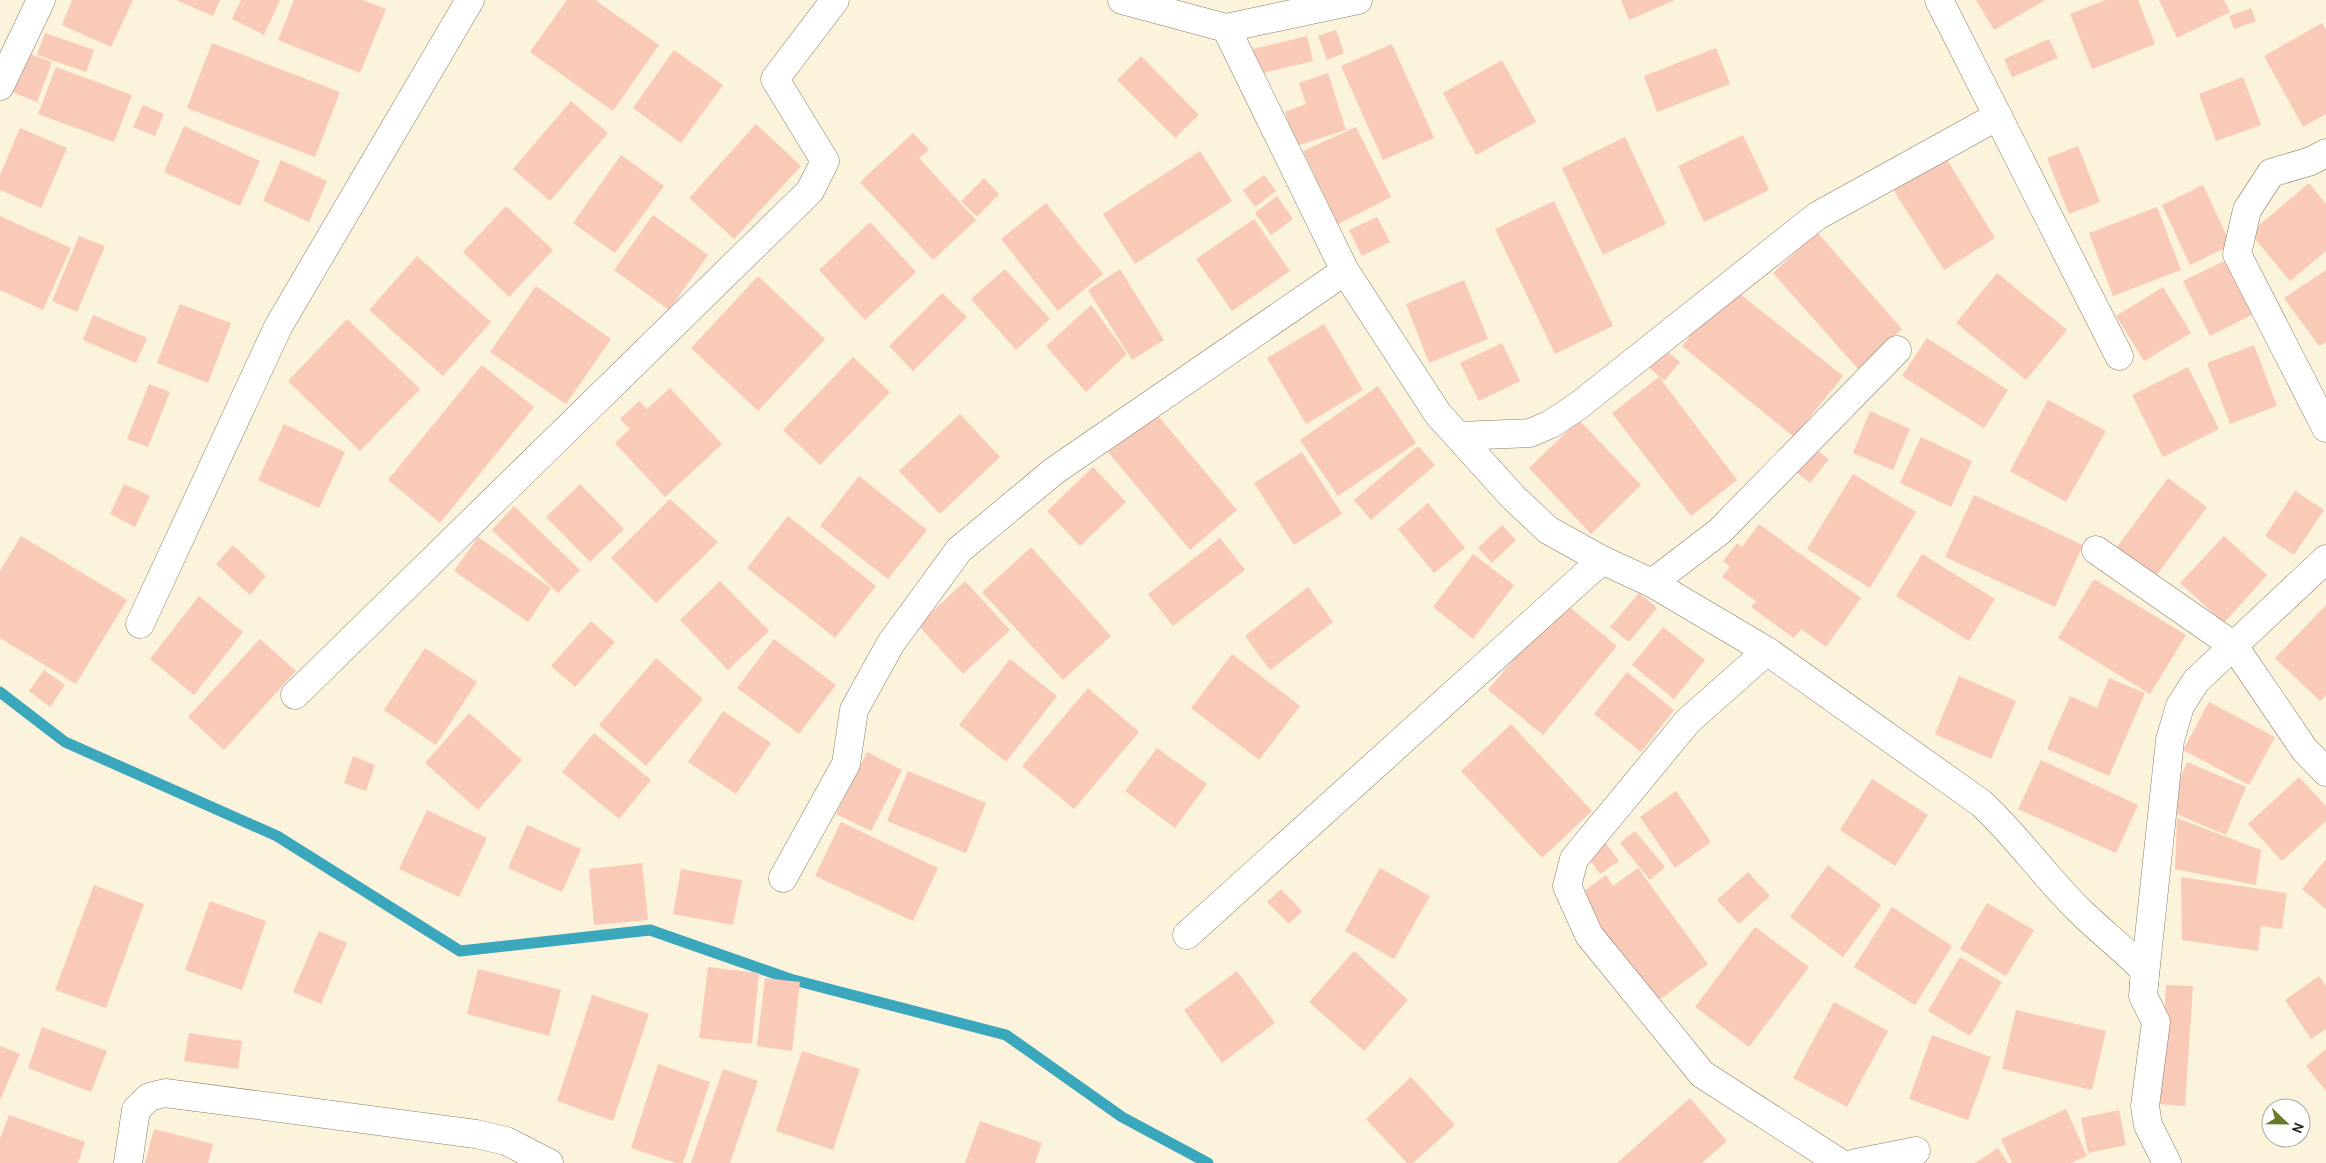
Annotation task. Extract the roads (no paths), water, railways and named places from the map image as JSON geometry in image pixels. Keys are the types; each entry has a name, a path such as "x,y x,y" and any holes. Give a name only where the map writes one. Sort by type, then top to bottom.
{"street":[{"path":"0,86 41,0"},
{"path":"140,624 278,327 470,0"},
{"path":"295,695 810,191 825,161 775,79 835,0"},
{"path":"1125,0 1226,28 1358,0"},
{"path":"1939,0 2119,356"},
{"path":"1226,28 1345,272 1438,414 1513,497 1548,530 1602,560 1652,583 1767,651 1981,803 2002,822 2079,911 2124,949 2145,971 2143,996 2156,1022 2145,1106 2148,1125 2167,1163"},
{"path":"1458,436 1530,433 1551,424 1578,406 1817,216 1998,116"},
{"path":"2326,153 2311,161 2271,173 2246,210 2237,254 2326,428"},
{"path":"782,878 846,764 854,710 890,643 959,550 1054,471 1345,272"},
{"path":"1652,583 1720,530 1897,350"},
{"path":"2096,550 2234,646 2304,749 2326,772"},
{"path":"2143,996 2170,740 2180,706 2196,680 2326,559"},
{"path":"1187,935 1602,560"},
{"path":"1767,651 1688,721 1574,859 1567,886 1590,935 1702,1074 1840,1163"},
{"path":"128,1163 136,1110 149,1097 165,1093 476,1134 506,1141 549,1163"},
{"path":"1856,1163 1916,1151"}],"waterway":[{"path":"0,692 65,742 277,836 460,951 650,930 790,979 1006,1035 1122,1117 1208,1163"}]}
